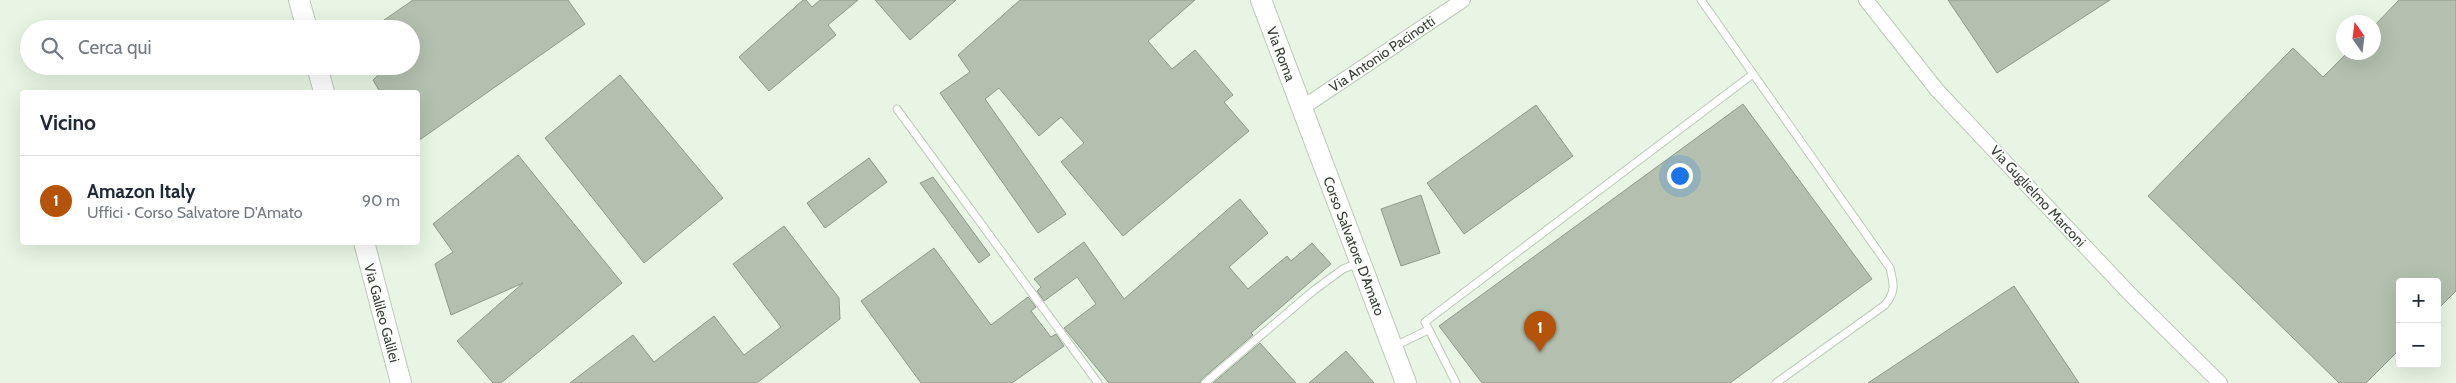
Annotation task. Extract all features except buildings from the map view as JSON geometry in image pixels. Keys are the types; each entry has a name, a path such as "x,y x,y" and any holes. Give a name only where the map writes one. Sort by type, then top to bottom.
{"street":[{"path":"298,0 304,20"},
{"name":"Via Roma","path":"1261,0 1302,108"},
{"name":"Via Antonio Pacinotti","path":"1302,108 1463,0"},
{"name":"Via Guglielmo Marconi","path":"1866,0 1937,90 2130,294 2220,383"},
{"path":"319,75 323,90"},
{"name":"Corso Salvatore D'Amato","path":"1302,108 1406,383"},
{"name":"Via Galileo Galilei","path":"365,245 401,383"}],"lane":[{"path":"1701,0 1890,268 1894,282 1893,294 1884,305 1776,383"},
{"path":"1456,383 1424,322 1753,74"},
{"path":"897,109 1098,383"},
{"path":"1206,383 1313,291 1343,269 1360,262"},
{"path":"1392,347 1428,330"}],"place":[{"name":"Amazon Italy","path":"1540,352"}]}
